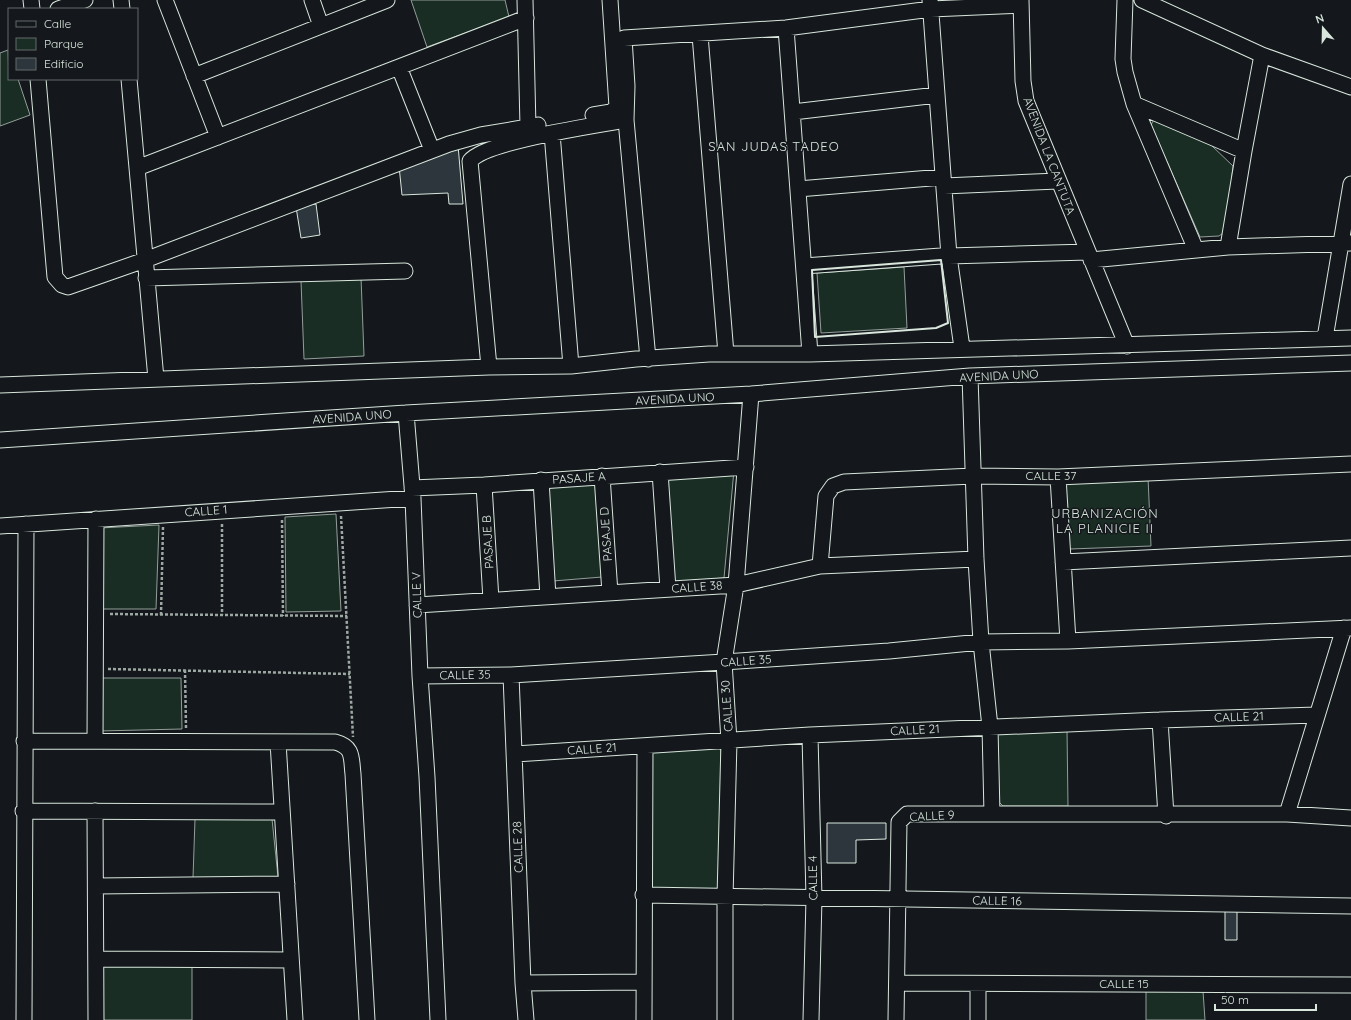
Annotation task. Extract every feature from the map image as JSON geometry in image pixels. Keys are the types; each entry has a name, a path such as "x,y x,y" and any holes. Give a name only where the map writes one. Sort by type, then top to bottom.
{"street":[{"path":"61,8 85,0"},
{"path":"164,0 218,137"},
{"path":"312,0 321,26"},
{"path":"194,76 387,0"},
{"path":"525,0 528,127"},
{"path":"489,367 479,251 469,168 470,161 474,156 498,140 528,127 612,112 617,107 610,0"},
{"path":"1125,0 1123,59 1134,104 1196,250"},
{"path":"1142,0 1262,55 1351,87"},
{"path":"648,358 626,120 624,38 700,35 786,28 931,5 1021,2"},
{"name":"AVENIDA LA CANTUTA","path":"1021,2 1023,81 1026,101 1127,346"},
{"path":"931,5 944,181 945,256 962,348"},
{"path":"137,168 526,18"},
{"path":"786,28 810,354"},
{"path":"700,35 726,354"},
{"path":"1228,247 1262,55"},
{"path":"399,67 432,150"},
{"path":"38,80 55,277 62,285 74,286 432,150 481,135 498,140 552,133 626,120"},
{"path":"129,80 156,379"},
{"path":"792,112 937,95"},
{"path":"1134,104 1244,151"},
{"path":"552,133 571,366"},
{"path":"798,189 944,181 1058,181"},
{"path":"1325,338 1346,243 1351,184"},
{"path":"804,266 945,256 1090,256 1228,247 1346,243"},
{"path":"146,278 405,271"},
{"path":"0,385 489,367 571,366 648,358 726,354 810,354 962,348 1127,346 1351,338"},
{"name":"AVENIDA UNO","path":"0,440 406,413 751,394 970,376 1351,363"},
{"path":"970,376 976,559 981,642 990,727 992,814"},
{"name":"CALLE 30","path":"725,1020 725,898 729,741 724,662 736,585 751,394"},
{"name":"CALLE V","path":"406,413 413,493 420,676 427,777 438,1020"},
{"name":"CALLE 37","path":"820,566 826,496 833,486 844,482 973,476 1058,477 1351,464"},
{"name":"PASAJE A","path":"413,493 541,480 746,467"},
{"path":"660,472 668,589"},
{"name":"PASAJE D","path":"602,476 610,593"},
{"path":"1058,477 1068,641"},
{"path":"541,480 548,596"},
{"name":"PASAJE B","path":"484,485 491,600"},
{"name":"CALLE 1","path":"0,526 341,502 413,493"},
{"path":"95,740 96,519"},
{"path":"24,1020 23,811 26,524"},
{"path":"1063,562 1351,548"},
{"name":"CALLE 38","path":"417,605 736,585 820,566 976,559"},
{"path":"1287,814 1316,715 1348,628"},
{"name":"CALLE 35","path":"420,676 511,674 724,662 890,651 981,642 1068,641 1348,628"},
{"name":"CALLE 28","path":"511,674 523,983 526,1020"},
{"name":"CALLE 21","path":"515,754 810,735 1316,715"},
{"path":"1160,720 1166,816"},
{"name":"CALLE 4","path":"810,735 814,898 811,1020"},
{"path":"24,741 95,740 335,742 347,747 350,753 353,774 367,1020"},
{"path":"278,742 295,1020"},
{"path":"644,1020 643,896 645,746"},
{"path":"23,811 282,812"},
{"path":"95,811 96,1020"},
{"name":"CALLE 9","path":"896,1020 899,822 907,814 1166,816 1287,814 1351,818"},
{"path":"96,886 287,884"},
{"name":"CALLE 16","path":"643,896 1351,906"},
{"path":"96,959 291,960"},
{"path":"523,983 644,982"},
{"name":"CALLE 15","path":"897,983 1351,985"},
{"path":"978,984 978,1020"}],"path":[{"path":"341,502 354,731 350,753"},
{"path":"282,506 283,616"},
{"path":"222,510 222,615"},
{"path":"161,615 163,514"},
{"path":"96,614 347,616"},
{"path":"95,669 350,674"},
{"path":"185,670 186,741"}],"green space":[{"path":"411,0 505,0 509,17 427,47"},
{"path":"8,50 8,80 18,80 30,115 0,126 0,53"},
{"path":"1154,119 1211,145 1233,166 1226,231 1219,236 1200,237 1151,125"},
{"path":"904,267 907,328 821,333 817,273"},
{"path":"361,277 364,356 304,359 301,281"},
{"path":"734,470 724,578 670,582 665,476"},
{"path":"1148,477 1151,546 1070,549 1065,544 1065,481"},
{"path":"598,478 602,577 553,581 545,485"},
{"path":"336,514 341,611 286,612 285,517"},
{"path":"159,525 156,609 98,609 99,528"},
{"path":"100,678 181,678 182,729 99,731"},
{"path":"1067,729 1068,806 1003,806 998,801 996,736 999,733"},
{"path":"717,747 721,750 721,889 654,891 649,884 651,755 656,750"},
{"path":"195,819 272,819 278,877 193,878"},
{"path":"106,965 192,966 192,1020 102,1020 102,969"},
{"path":"1146,991 1203,991 1205,1020 1146,1020"}],"building":[{"path":"458,145 463,204 449,204 448,193 402,195 399,166"},
{"path":"316,204 320,235 301,238 296,207"},
{"path":"827,823 886,823 886,839 856,840 856,863 827,863"},
{"path":"1225,909 1237,909 1237,940 1225,940"}],"wall":[{"path":"941,260 948,323 936,328 815,337 812,270 941,260"}],"district":[{"name":"SAN JUDAS TADEO","path":"774,146"},
{"name":"URBANIZACIÓN LA PLANICIE II","path":"1105,520"}]}
